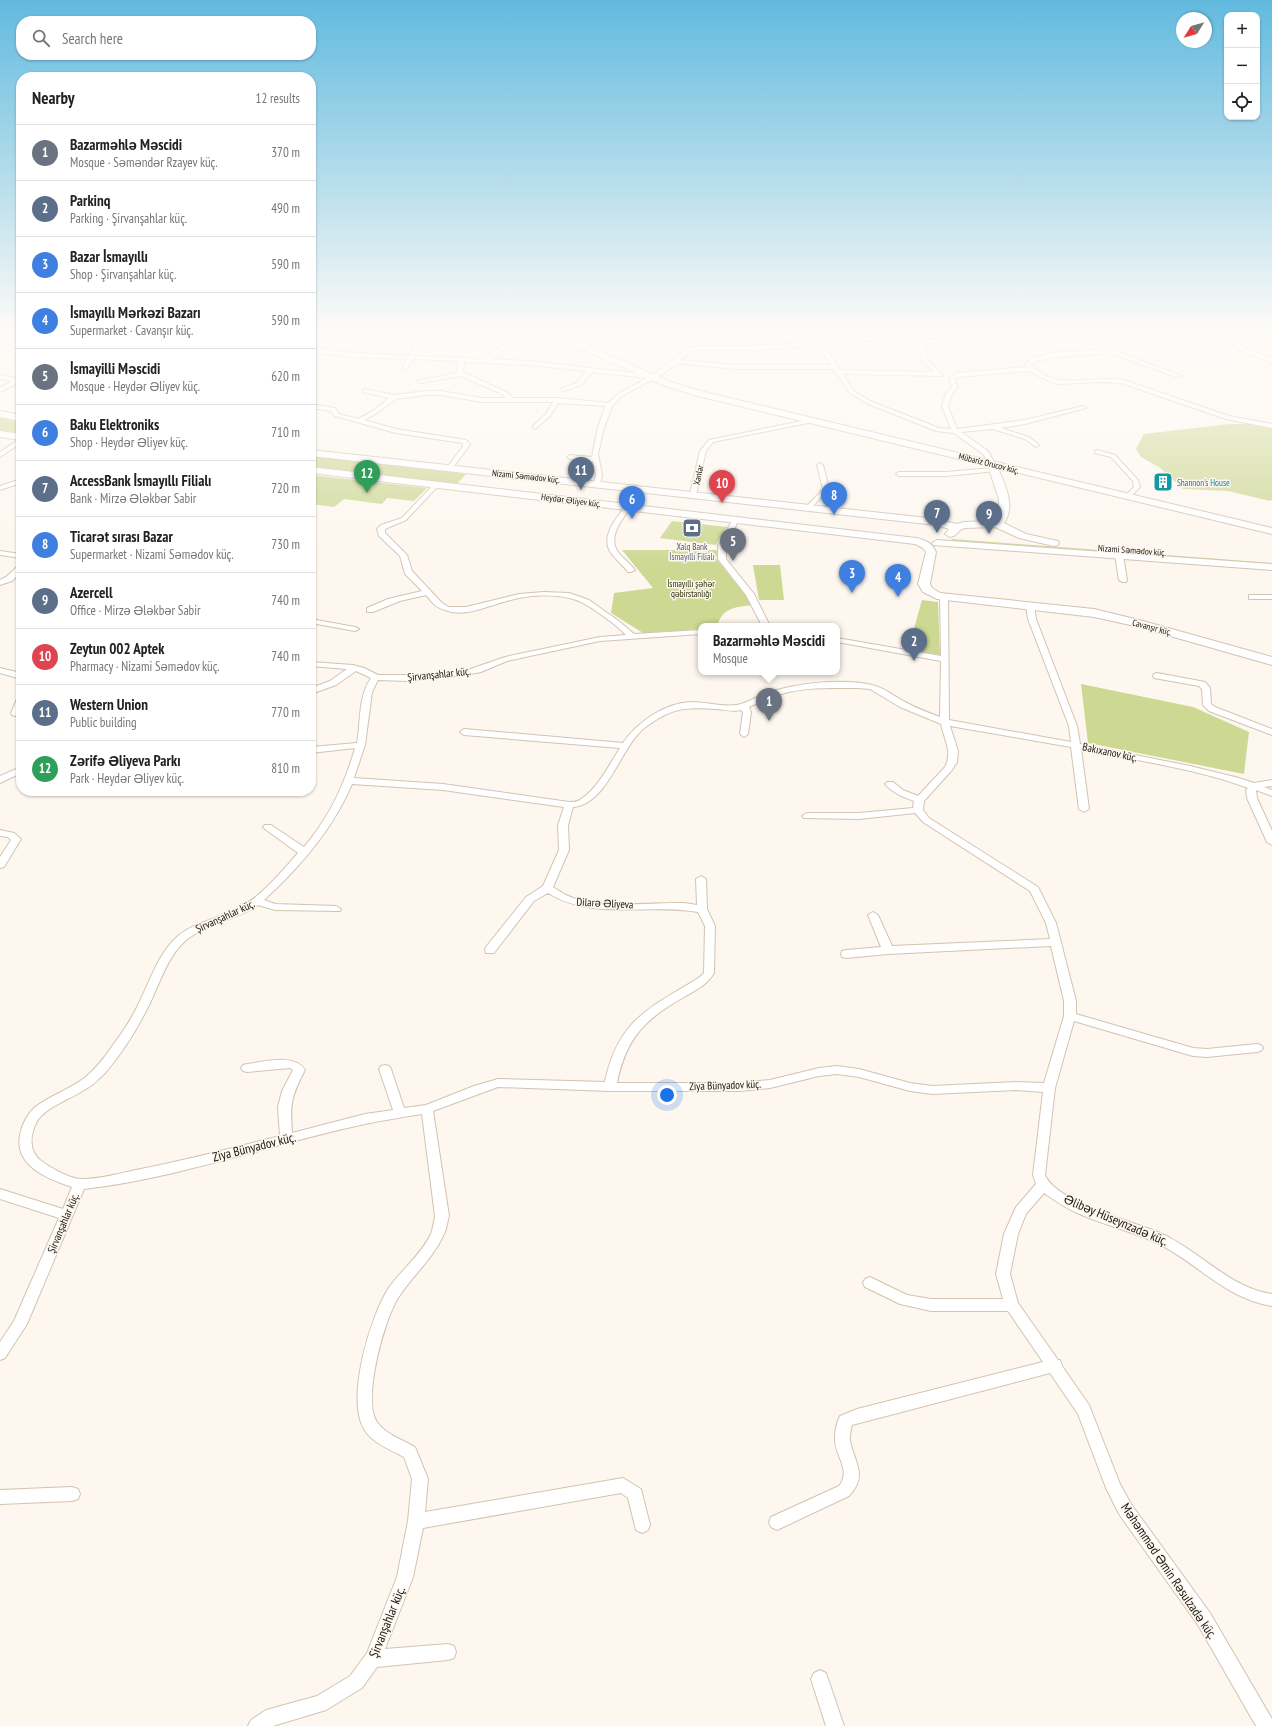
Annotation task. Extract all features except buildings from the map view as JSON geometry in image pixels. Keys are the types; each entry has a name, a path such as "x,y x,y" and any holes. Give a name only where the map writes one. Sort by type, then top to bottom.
{"street":[{"path":"333,409 337,415 358,422 396,431 464,441 467,444 466,446 449,469"},
{"path":"358,422 379,409"},
{"path":"535,427 548,415 552,409"},
{"path":"597,484 599,475 595,459 600,431 608,409"},
{"name":"Mübariz Orucov küç.","path":"763,409 993,467 1272,531"},
{"path":"884,409 930,428 956,431 1025,422 1081,409"},
{"path":"932,544 952,532 996,523 1004,516 1004,501 989,455 956,431 946,409"},
{"path":"1201,409 1228,418 1272,426"},
{"path":"0,414 16,417"},
{"name":"Xanlar","path":"693,494 697,486 697,476 705,446 711,441 811,420"},
{"path":"993,427 1027,438 1036,445"},
{"path":"0,434 16,437"},
{"path":"0,455 16,442"},
{"path":"1097,452 1113,456 1136,481 1137,487 1127,497"},
{"name":"Nizami Səmədov küç.","path":"316,454 936,522 952,532"},
{"path":"570,457 595,459"},
{"path":"809,507 826,489 820,465"},
{"path":"899,474 950,474 993,467"},
{"name":"Heydər Əliyev küç.","path":"316,471 736,519 932,544 1119,555 1272,567"},
{"path":"0,488 16,483"},
{"path":"436,485 404,519 383,526 381,529 382,534 403,555 408,572 439,605 452,610 463,610 514,597 561,594 577,597 583,600 621,626 631,636"},
{"path":"628,507 614,526 611,542 614,551 631,570"},
{"path":"736,519 722,546 722,560 750,594 764,623"},
{"name":"Nizami Səmədov küç.","path":"996,523 1023,536 1044,541 1091,547 1272,561"},
{"path":"952,532 1011,541 1021,539 1023,536"},
{"name":"Cavanşır küç.","path":"932,544 932,552 924,584 929,592 944,597 1078,610 1161,628 1272,661"},
{"path":"0,552 16,555"},
{"path":"1119,555 1123,580"},
{"path":"0,583 9,579 16,573"},
{"path":"370,610 381,604 404,597 427,593"},
{"path":"807,816 859,816 919,805 953,762 954,748 945,722 945,659 942,624 944,597"},
{"path":"1252,597 1272,597"},
{"path":"1030,605 1035,626 1070,716 1076,745 1084,809"},
{"path":"316,622 355,629"},
{"name":"Şirvanşahlar küç.","path":"0,1354 20,1324 80,1184 54,1176 35,1164 25,1149 24,1137 30,1122 41,1110 85,1085 105,1064 140,1012 173,948 182,938 258,901 318,836 332,815 350,781 361,745 368,690 376,677 406,678 465,673 478,670 505,659 592,640 698,632"},
{"path":"840,641 945,659"},
{"path":"316,664 337,665 354,668 366,671 376,677"},
{"path":"316,689 333,683 354,668"},
{"path":"0,670 16,675"},
{"path":"1157,676 1202,684 1206,688 1207,705 1212,709 1272,732"},
{"name":"Bakıxanov küç.","path":"569,805 579,804 585,801 599,786 625,746 644,724 676,707 690,705 733,709 769,695 790,689 815,686 865,685 872,687 903,705 945,722 1076,745 1215,774 1254,786 1272,783"},
{"path":"744,706 747,712 744,734"},
{"path":"464,732 625,746"},
{"path":"316,750 361,745"},
{"path":"0,780 16,772"},
{"path":"350,781 443,787 569,805 563,825 564,850 548,888 530,899 490,950"},
{"path":"890,784 919,805 926,820 1034,889 1051,923 1070,1001 1070,1016 1049,1088 1039,1175 1044,1185"},
{"path":"1272,793 1254,786 1251,790 1252,798 1272,842"},
{"path":"268,827 304,852"},
{"path":"0,833 11,835 16,839 0,865"},
{"path":"610,1087 614,1065 625,1039 632,1029 646,1016 704,980 708,972 710,926 702,909 701,879"},
{"name":"Dilarə Əliyeva","path":"548,888 556,896 577,903 594,905 686,906 702,909"},
{"path":"258,901 275,907 336,909"},
{"path":"873,915 888,950"},
{"path":"846,954 888,950 1056,942"},
{"path":"1070,1016 1193,1052 1207,1053 1257,1048"},
{"path":"247,1068 290,1064 296,1066 299,1070 288,1091 284,1107 286,1139"},
{"path":"385,1069 400,1113"},
{"name":"Ziya Bünyadov küç.","path":"80,1184 107,1181 165,1170 365,1119 427,1109 478,1089 498,1083 610,1087 740,1087 770,1084 819,1072 837,1070 859,1073 910,1087 932,1090 1016,1086 1049,1088"},
{"path":"427,1109 442,1216 438,1233 431,1246 391,1296 376,1336 365,1382 365,1412 371,1426 387,1440 410,1452 420,1479 416,1521 623,1485 635,1494 642,1525"},
{"name":"Əlibəy Hüseynzadə küç.","path":"1044,1185 1062,1199 1080,1208 1148,1232 1175,1246 1241,1291 1264,1299 1272,1300"},
{"name":"Məhəmməd Əmin Rəsulzadə küç.","path":"1044,1185 1021,1211 1011,1234 1003,1274 1012,1305 1055,1365 1084,1410 1114,1488 1125,1509 1204,1619 1266,1726"},
{"path":"0,1194 66,1215"},
{"path":"870,1283 905,1300 931,1305 1012,1305"},
{"path":"777,1522 844,1491 851,1483 852,1472 842,1439 845,1421 857,1416 1055,1365"},
{"path":"0,1497 72,1494"},
{"name":"Şirvanşahlar küç.","path":"257,1726 272,1716 320,1704 356,1682 374,1659 404,1577 416,1521"},
{"path":"374,1659 448,1652"},
{"path":"820,1679 835,1726"}],"green space":[{"path":"0,418 16,421 16,432 0,430"},
{"path":"1230,424 1249,424 1272,428 1272,500 1270,501 1228,491 1183,489 1159,467 1141,457 1136,449 1144,434"},
{"path":"316,457 466,474 457,484 316,468"},
{"path":"316,476 427,488 414,501 387,498 382,504 344,499 334,507 316,505"},
{"path":"672,521 727,527 716,545 660,538"},
{"path":"952,539 1272,563 1272,565 951,542"},
{"name":"İsmayıllı şəhər qəbirstanlığı","path":"622,550 716,550 720,555 715,557 753,605 731,609 723,615 718,623 698,623 698,629 643,633 611,613 614,593 653,588"},
{"path":"753,565 780,565 784,600 759,600"},
{"path":"922,600 938,602 940,655 908,650"},
{"path":"1081,684 1193,707 1249,732 1244,774 1088,743"}],"place":[{"name":"Shannon's House","path":"1163,482"},
{"name":"Western Union","path":"581,490"},
{"name":"Zərifə Əliyeva Parkı","path":"367,493"},
{"name":"Zeytun 002 Aptek","path":"722,503"},
{"name":"Ticarət sırası Bazar","path":"834,515"},
{"name":"Baku Elektroniks","path":"632,519"},
{"name":"Xalq Bank İsmayıllı Filialı","path":"692,528"},
{"name":"AccessBank İsmayıllı Filialı","path":"937,533"},
{"name":"Azercell","path":"989,534"},
{"name":"İsmayilli Məscidi","path":"733,561"},
{"name":"Bazar İsmayıllı","path":"852,593"},
{"name":"İsmayıllı Mərkəzi Bazarı","path":"898,597"},
{"name":"Parkinq","path":"914,661"},
{"name":"Bazarməhlə Məscidi","path":"769,721"}]}
